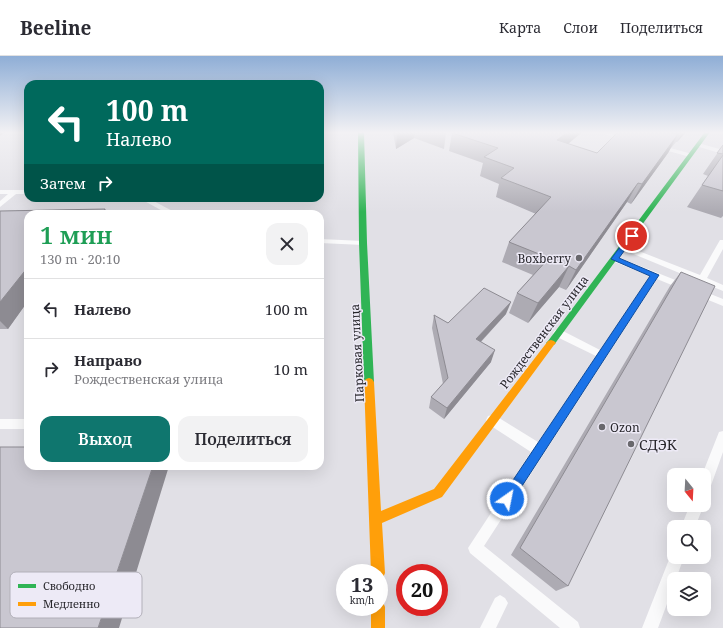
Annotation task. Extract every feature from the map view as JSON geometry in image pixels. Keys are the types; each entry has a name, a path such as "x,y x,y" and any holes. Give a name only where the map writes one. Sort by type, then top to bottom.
{"street":[{"name":"Парковая улица","path":"361,159 363,243 378,564"},
{"name":"Рождественская улица","path":"376,519 438,492 615,259 687,159"},
{"path":"378,616 378,628"}],"lane":[{"path":"0,192 24,192"},
{"path":"0,205 14,192"},
{"path":"149,202 161,210"},
{"path":"324,241 363,243"},
{"path":"702,279 723,242"},
{"path":"623,248 723,288"},
{"path":"615,259 723,303"},
{"path":"572,628 475,548 655,275"},
{"path":"558,333 602,354"},
{"path":"492,420 539,450"},
{"path":"0,424 24,424"},
{"path":"711,468 723,436"},
{"path":"650,628 674,564"},
{"path":"488,628 500,603"}],"building":[{"path":"489,159 660,159 642,184 638,183 576,270 569,266 538,303 517,293 549,258 509,242 551,197 501,178 514,168"},
{"path":"720,159 723,159 723,191 702,185"},
{"path":"105,209 104,210 52,210"},
{"path":"0,211 24,211 24,272 0,302"},
{"path":"681,272 715,286 568,586 520,548"},
{"path":"484,288 511,302 476,339 495,350 447,408 431,397 448,378 434,315 448,323"},
{"path":"0,447 24,447 24,470 152,470 117,572 10,572 10,618 101,618 98,628 0,628"}],"traffic: fast":[{"path":"361,159 363,243 369,382"},
{"path":"551,343 687,159"}],"traffic: slow":[{"path":"377,519 438,493 551,343"},
{"path":"369,382 378,564"},
{"path":"378,616 378,628"}],"place":[{"name":"Boxberry","path":"579,258"},
{"name":"Ozon","path":"602,427"},
{"name":"СДЭК","path":"631,444"}],"route":[{"path":"507,499 655,275 615,259 632,236"}]}
